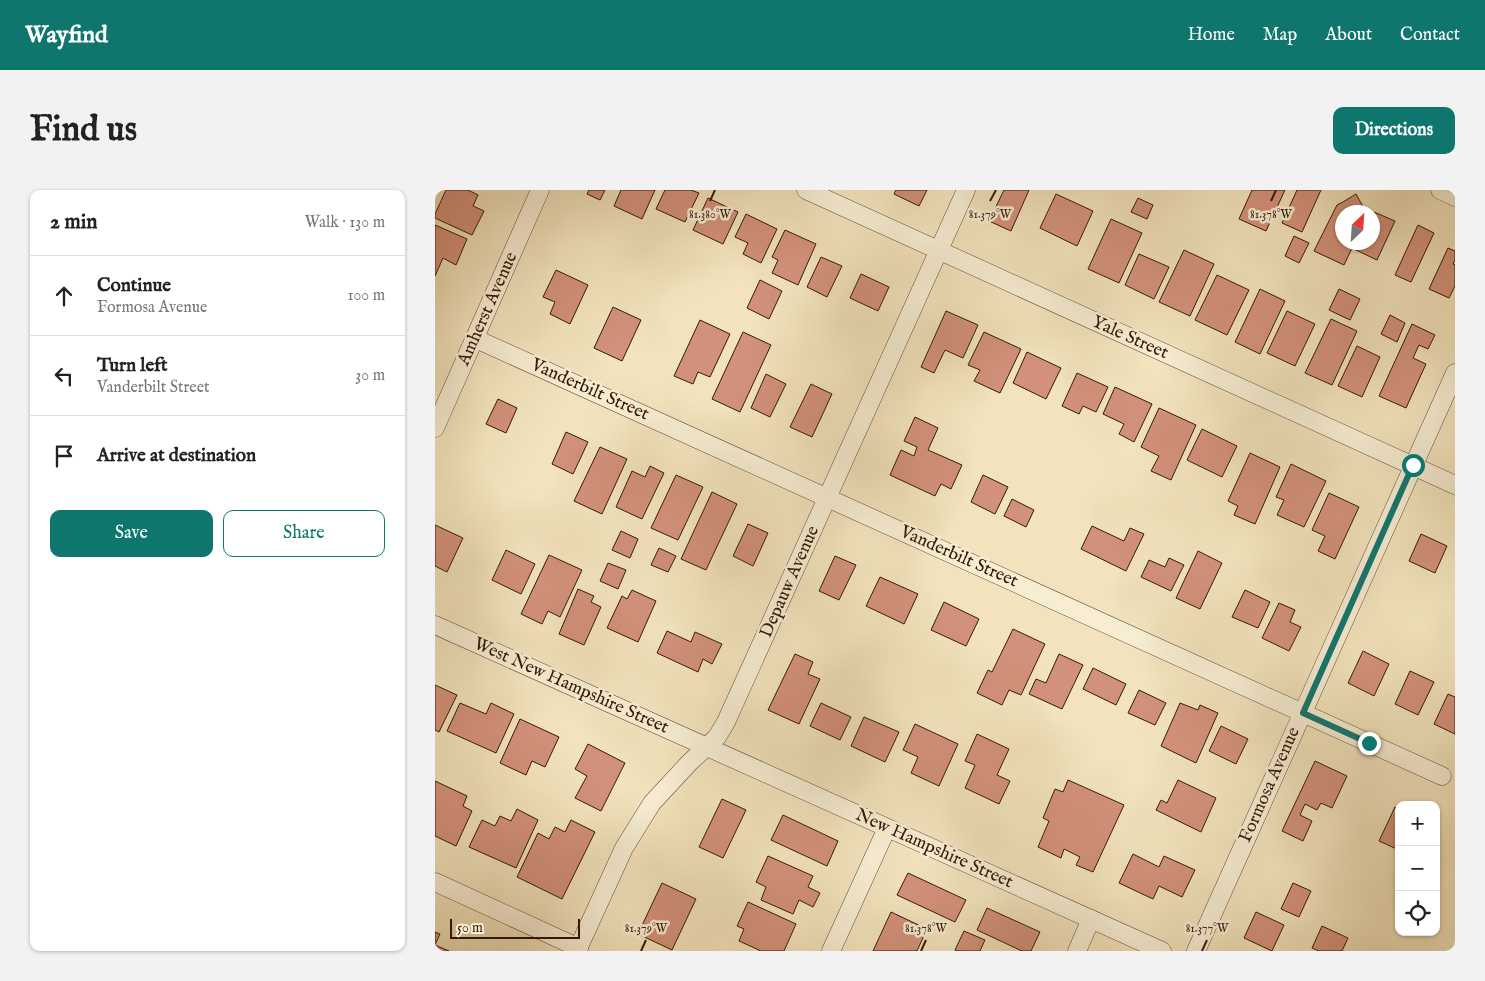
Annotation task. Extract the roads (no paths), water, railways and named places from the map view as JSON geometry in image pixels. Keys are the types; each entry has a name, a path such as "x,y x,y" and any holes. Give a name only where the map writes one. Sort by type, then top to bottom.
{"street":[{"name":"Amherst Avenue","path":"435,428 540,190"},
{"name":"Yale Street","path":"806,190 1455,485"},
{"name":"Depauw Avenue","path":"578,949 623,848 652,803 690,762 717,737 727,722 965,190"},
{"path":"1439,190 1455,197"},
{"name":"Vanderbilt Street","path":"475,339 1442,776"},
{"name":"Formosa Avenue","path":"1196,951 1455,373"},
{"name":"West New Hampshire Street","path":"435,625 706,747"},
{"name":"New Hampshire Street","path":"706,747 1162,951"},
{"path":"831,951 887,828"},
{"path":"435,882 578,949"},
{"path":"1077,951 1091,919"}]}
